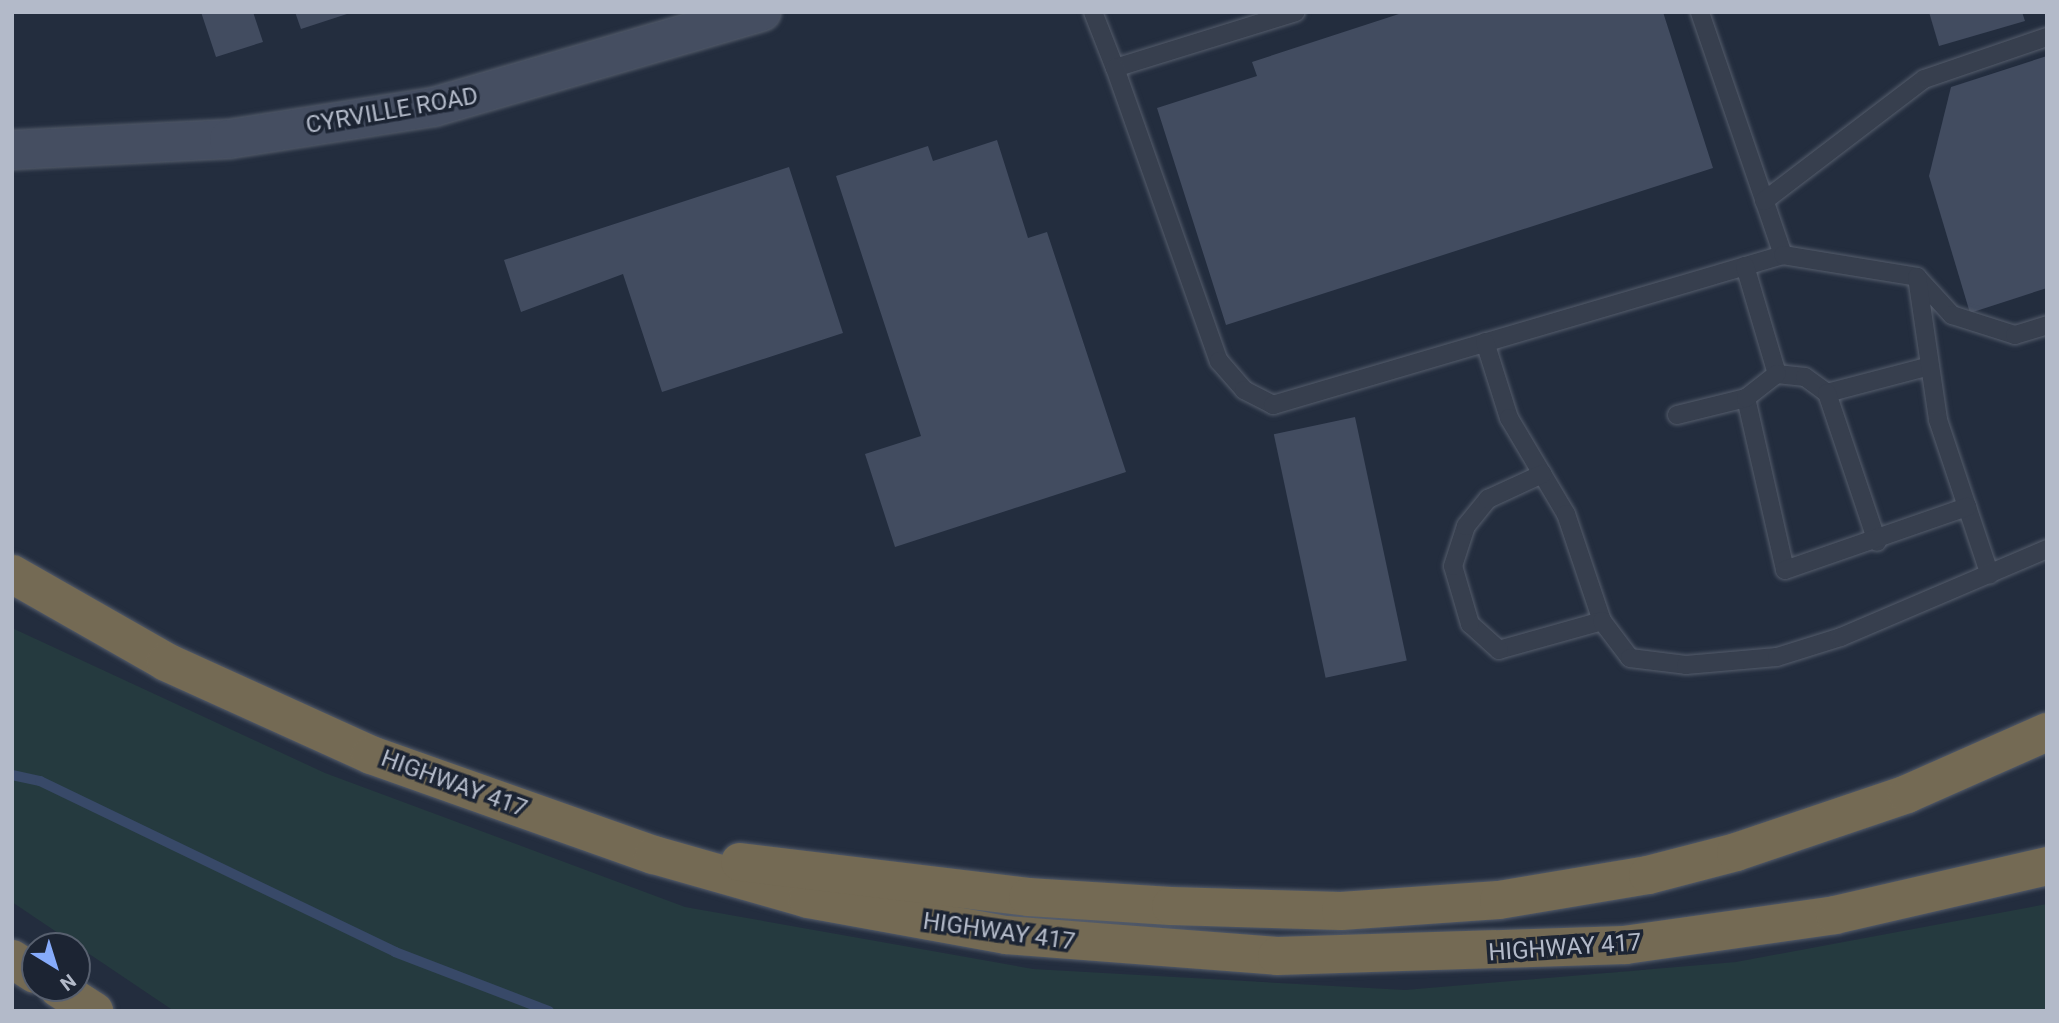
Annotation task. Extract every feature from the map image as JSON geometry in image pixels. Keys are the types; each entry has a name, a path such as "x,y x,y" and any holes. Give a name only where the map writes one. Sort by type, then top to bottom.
{"highway":[{"name":"HIGHWAY 417","path":"12,574 166,662 311,731 654,856 808,899 929,923 1100,945 1277,956 1625,945 1835,915 2047,866"},
{"path":"654,856 1145,905 1341,911 1499,900 1648,875 1736,852 1908,794 2047,732"}],"main road":[{"name":"CYRVILLE ROAD","path":"12,149 229,139 434,107 761,12"}],"lane":[{"path":"1093,12 1219,361 1244,390 1273,405 1783,255 1917,277 1952,315 2015,335 2047,325"},
{"path":"1115,68 1296,12"},
{"path":"1700,12 1783,255"},
{"path":"1764,201 1924,79 2047,37"},
{"path":"1745,266 1777,374"},
{"path":"1917,277 1938,420 1990,575"},
{"path":"1485,342 1509,418 1566,514 1602,621 1630,658 1686,665 1777,657 1990,575 2047,549"},
{"path":"1827,393 1930,366"},
{"path":"1677,415 1746,398 1777,374 1805,377 1827,393 1877,542"},
{"path":"1746,398 1785,570 1877,542 1967,507"},
{"path":"1542,474 1488,499 1466,526 1453,566 1470,624 1499,650 1602,621"}],"green space":[{"path":"12,628 325,773 685,907 1033,969 1405,990 1736,962 2047,904 2047,1011 174,1011 91,955 91,932 57,932 12,902"}],"building":[{"path":"201,12 253,12 263,42 216,57"},
{"path":"295,12 350,12 350,13 301,29"},
{"path":"1405,12 1663,12 1713,168 1226,325 1157,108 1257,76 1252,62"},
{"path":"1929,12 2022,12 2025,21 1939,46"},
{"path":"2047,56 2047,288 1970,313 1929,176 1951,87"},
{"path":"997,140 1028,238 1047,232 1126,472 895,547 865,454 921,436 836,176 928,146 933,161"},
{"path":"789,167 843,333 662,392 623,274 521,312 504,260"},
{"path":"1355,417 1407,661 1326,678 1274,434"}],"waterway":[{"path":"12,775 40,781 395,952 549,1011"}]}
